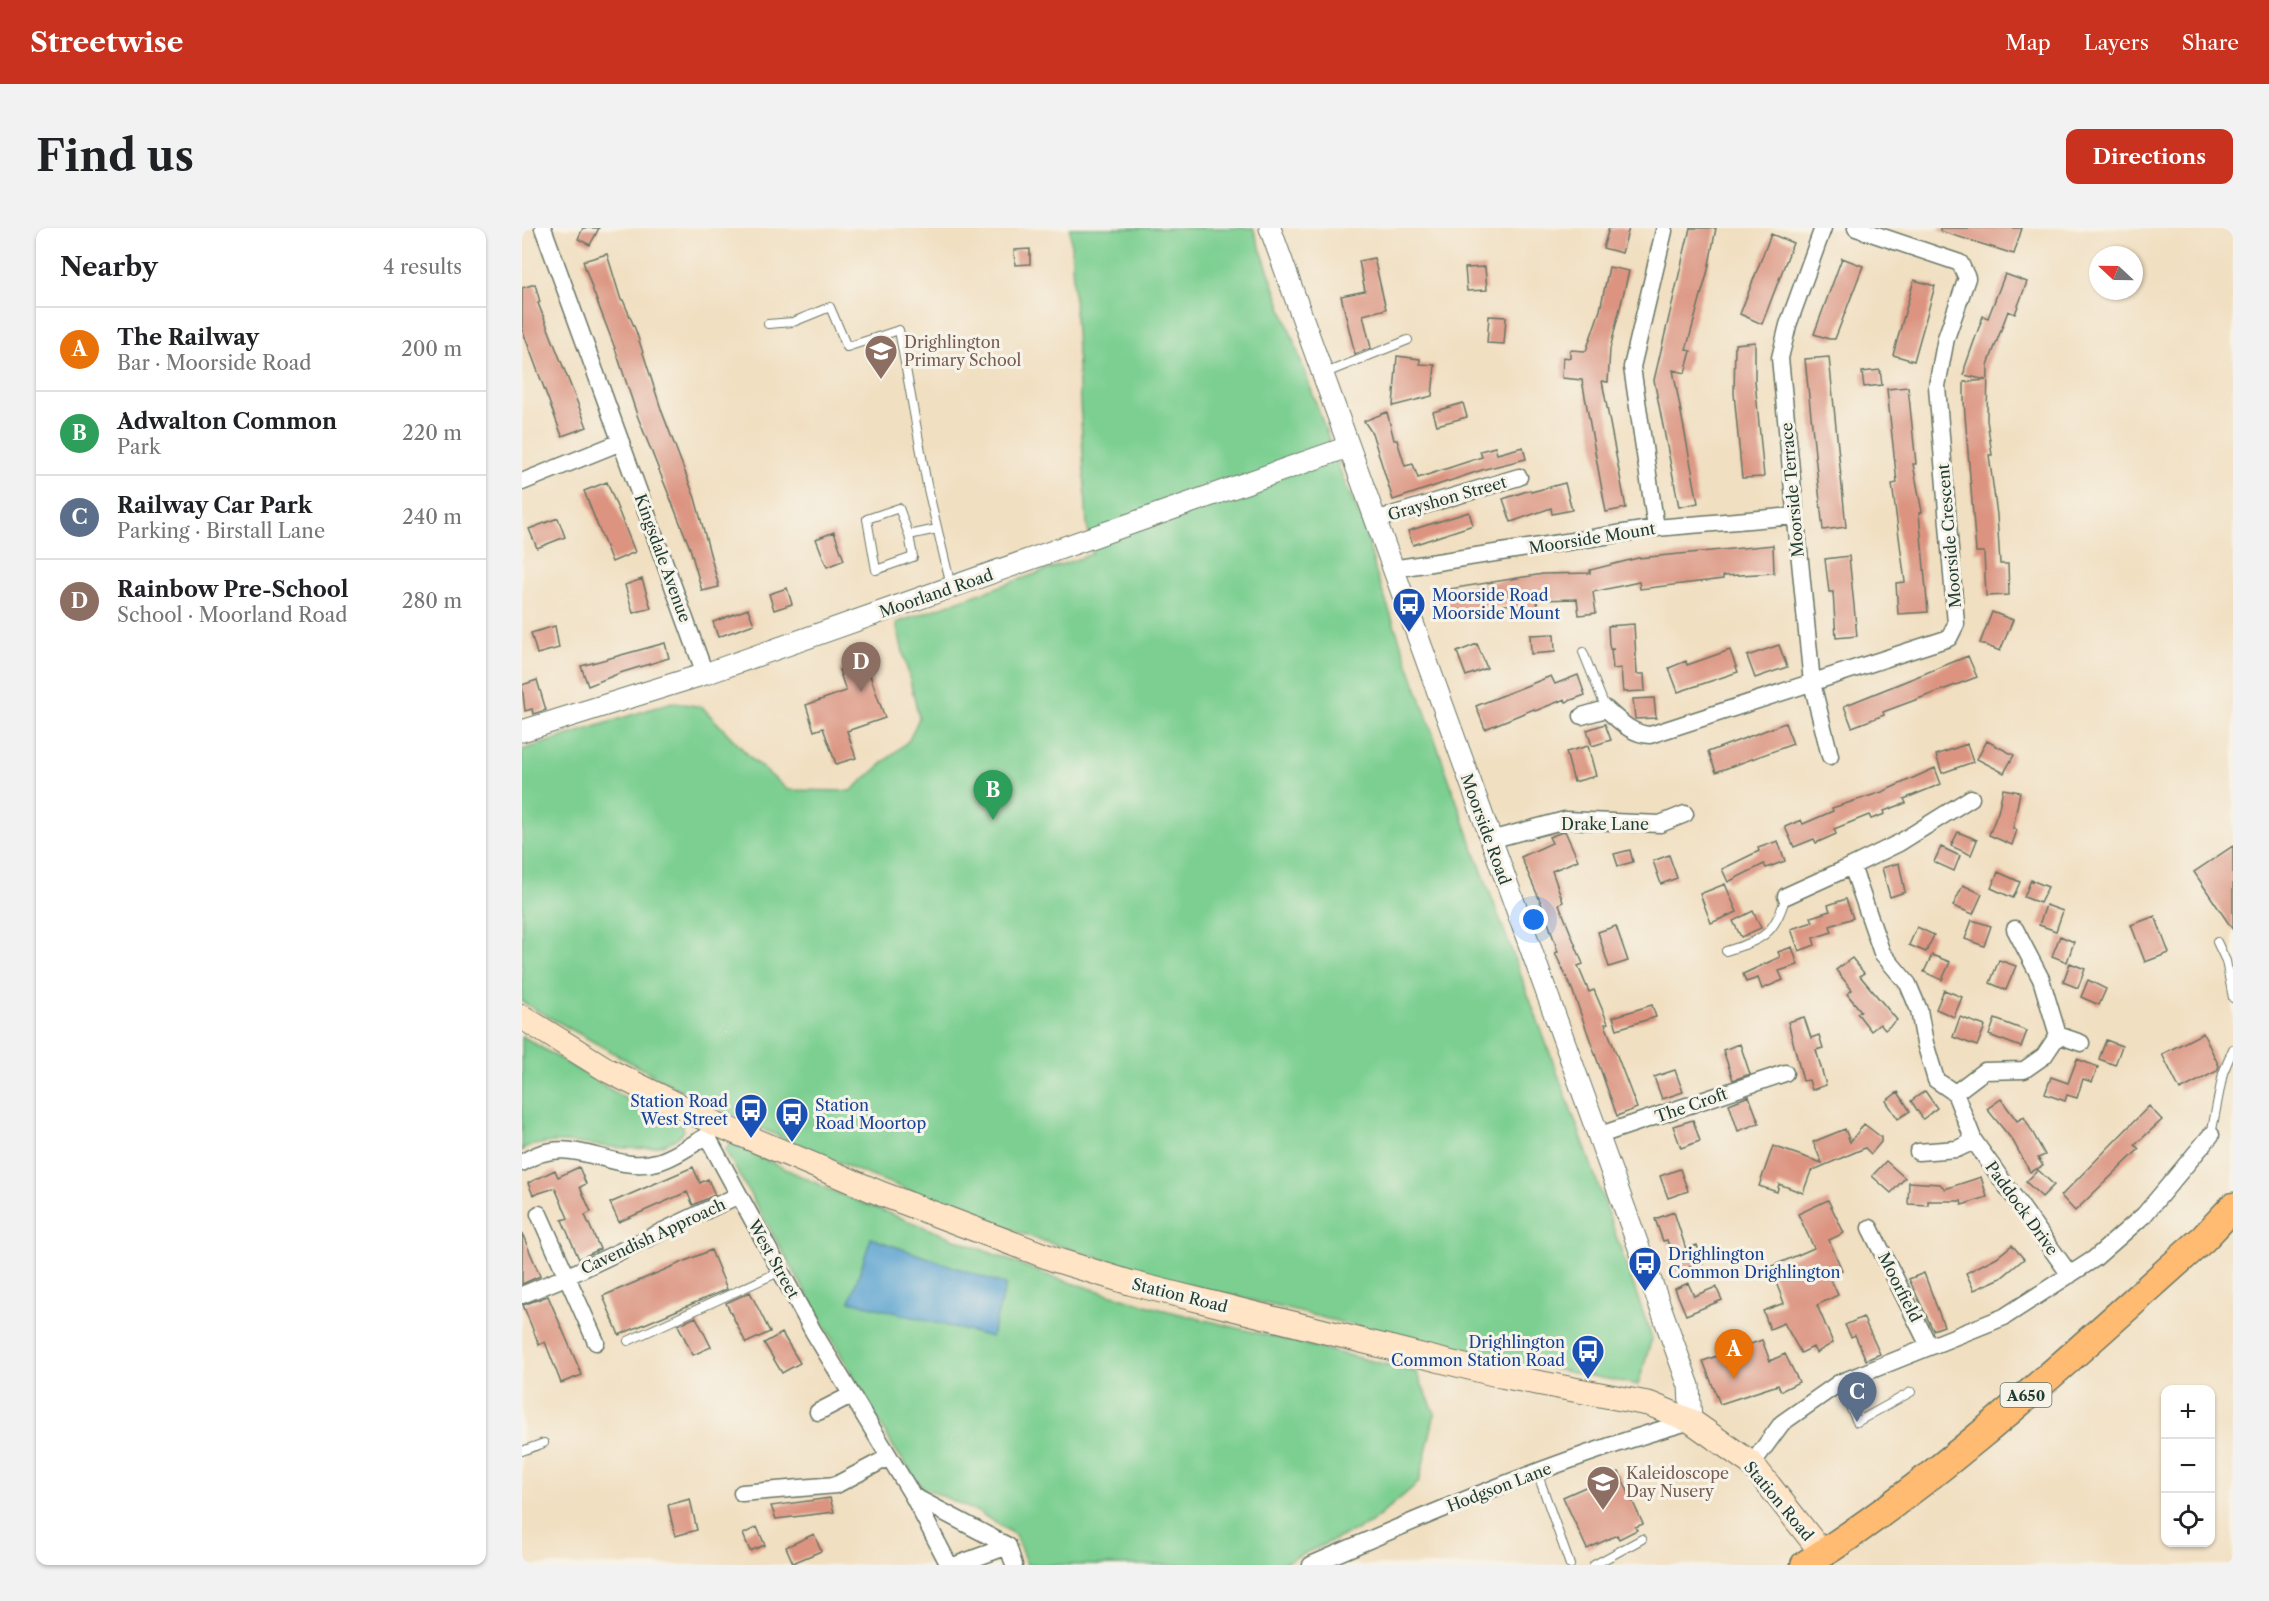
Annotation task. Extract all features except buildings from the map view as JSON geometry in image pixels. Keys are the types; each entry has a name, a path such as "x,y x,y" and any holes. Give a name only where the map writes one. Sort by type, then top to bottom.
{"highway":[{"name":"A650","path":"1814,1559 1907,1493 2053,1372 2203,1239 2233,1207"}],"main road":[{"name":"Station Road","path":"522,1017 609,1071 711,1129 1056,1260 1131,1283 1503,1376 1650,1404 1691,1421 1752,1464 1814,1559"}],"street":[{"name":"Kingsdale Avenue","path":"543,228 705,674"},
{"name":"Moorside Road","path":"1270,228 1689,1386 1691,1421"},
{"name":"Moorside Terrace","path":"1823,228 1788,325 1780,358 1812,683 1830,756"},
{"name":"Moorside Crescent","path":"1606,709 1628,729 1650,735 1950,638 1956,624 1936,386 1946,338 1967,278 1959,263 1856,228"},
{"path":"1656,528 1632,367 1664,231"},
{"path":"522,482 621,442"},
{"name":"Moorland Road","path":"522,731 705,674 1348,447"},
{"name":"Grayshon Street","path":"1375,519 1520,477"},
{"name":"Moorside Mount","path":"1392,569 1656,528 1794,516"},
{"path":"1582,716 1606,709"},
{"path":"1786,896 1899,843 1971,798"},
{"name":"Drake Lane","path":"1490,840 1565,820 1660,824 1685,814"},
{"name":"Paddock Drive","path":"1852,866 1882,953 1908,984 1919,1010 1925,1043 1936,1080 1955,1093 1974,1141 2070,1275"},
{"path":"2015,929 2041,979 2058,1035"},
{"path":"1955,1093 1984,1071 2024,1070 2044,1056 2058,1035"},
{"path":"2058,1035 2081,1043"},
{"name":"The Croft","path":"1597,1137 1785,1073"},
{"path":"522,1163 535,1154 575,1149 631,1164 658,1162 711,1129"},
{"name":"West Street","path":"711,1129 739,1195 851,1395 913,1496 949,1565"},
{"path":"1752,1464 1782,1423 1839,1383 2004,1317 2094,1259 2144,1215 2211,1135"},
{"path":"1918,1152 1957,1149 1974,1141"},
{"name":"Cavendish Approach","path":"522,1295 739,1195"},
{"path":"538,1214 596,1342"},
{"name":"Moorfield","path":"1870,1228 1929,1346"},
{"path":"818,1412 851,1395"},
{"name":"Hodgson Lane","path":"1311,1565 1450,1505 1537,1472 1691,1421"},
{"path":"742,1493 836,1485 889,1457"},
{"path":"913,1496 1008,1546 1014,1565"},
{"path":"956,1565 1008,1546"}],"lane":[{"path":"768,324 794,322 830,307 847,347 899,330 937,529 951,587"},
{"path":"1322,374 1408,340"},
{"path":"898,508 909,535 913,557 876,570 867,519 898,508"},
{"path":"909,535 937,529"},
{"path":"1584,652 1606,709"},
{"path":"1726,951 1761,940 1779,919 1786,896"},
{"path":"2217,942 2226,961 2233,998"},
{"path":"2211,1135 2223,1073 2233,1049"},
{"path":"628,1341 781,1271"},
{"path":"1839,1383 1857,1422 1911,1392"},
{"path":"522,1451 544,1443"},
{"path":"1537,1472 1570,1565"},
{"path":"1594,1565 1642,1539"}],"green space":[{"path":"1070,228 1253,228 1344,481 1364,525 1376,573 1474,850 1582,1139 1652,1338 1638,1385 1463,1352 1172,1281 1034,1238 861,1172 751,1124 673,1086 522,1002 522,750 672,702 702,707 753,760 788,790 851,791 909,740 919,718 896,623 1092,554 1087,525"},
{"path":"522,1036 626,1099 682,1124 684,1131 673,1141 659,1146 625,1148 558,1142 525,1147 522,1151"},
{"path":"730,1143 837,1193 1052,1277 1156,1308 1416,1372 1435,1413 1419,1482 1371,1523 1279,1565 1027,1565 1015,1535 980,1513 922,1487 894,1448 725,1150"}],"water":[{"path":"871,1238 1006,1285 991,1337 850,1301"}],"place":[{"name":"Drighlington Primary School","path":"881,380"},
{"name":"Moorside Road Moorside Mount","path":"1409,633"},
{"name":"Rainbow Pre-School","path":"861,692"},
{"name":"Adwalton Common","path":"993,820"},
{"name":"Station Road West Street","path":"751,1139"},
{"name":"Station Road Moortop","path":"792,1143"},
{"name":"Drighlington Common Drighlington","path":"1645,1292"},
{"name":"The Railway","path":"1734,1379"},
{"name":"Drighlington Common Station Road","path":"1588,1380"},
{"name":"Railway Car Park","path":"1857,1422"},
{"name":"Kaleidoscope Day Nusery","path":"1603,1511"}]}
